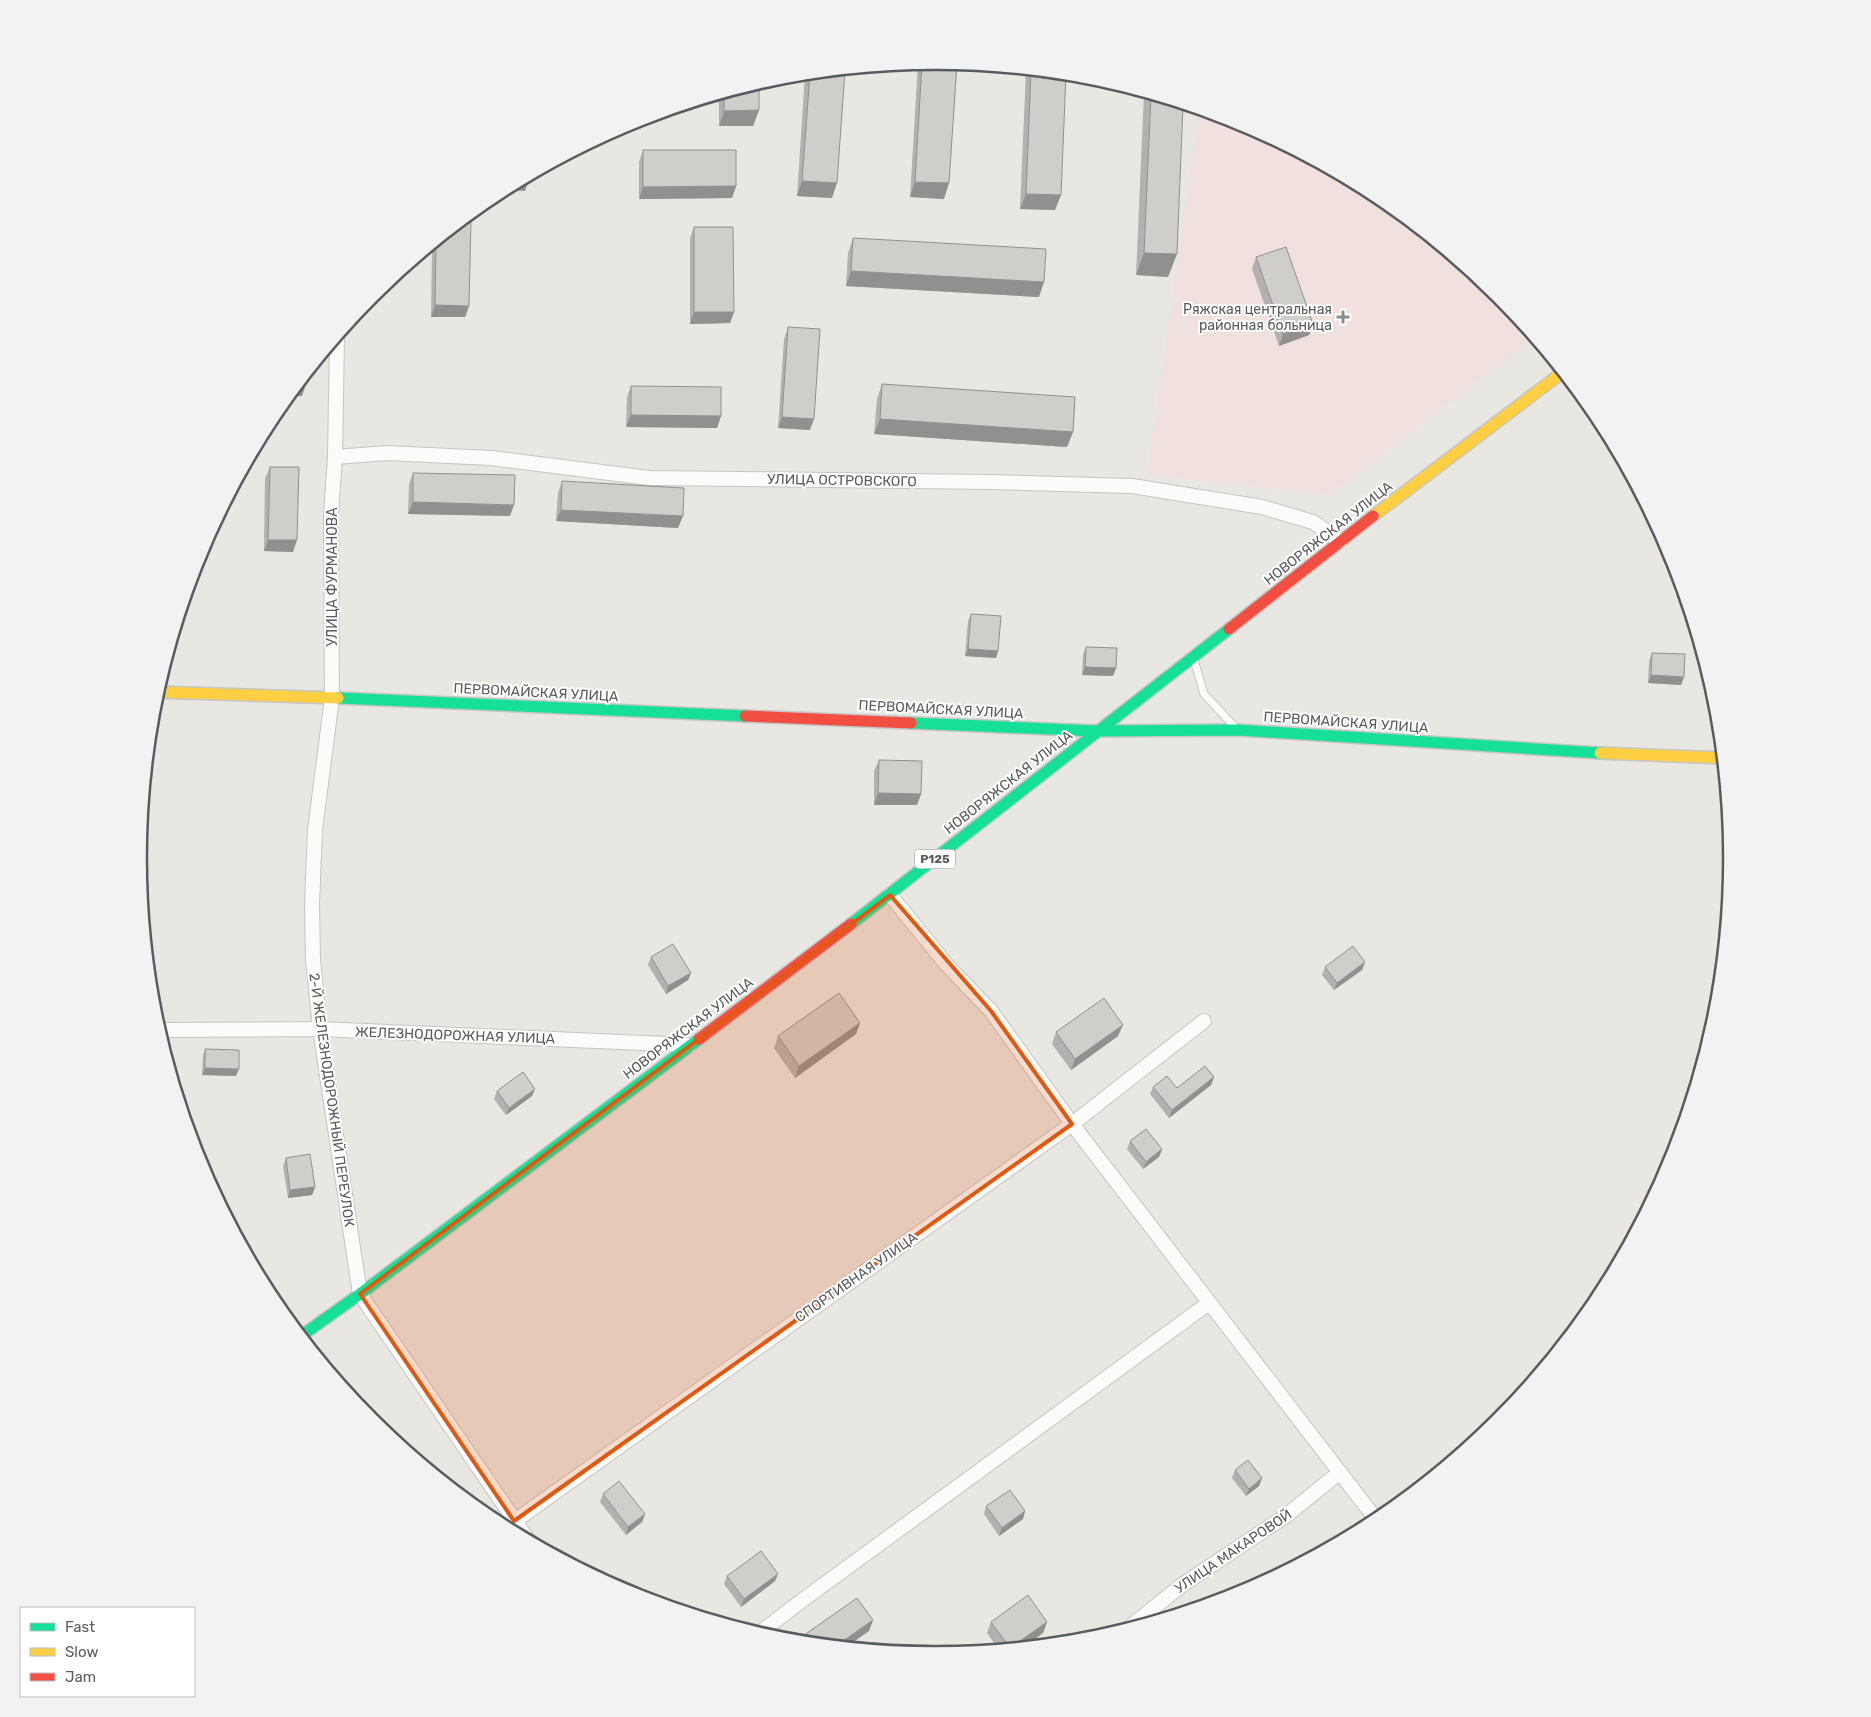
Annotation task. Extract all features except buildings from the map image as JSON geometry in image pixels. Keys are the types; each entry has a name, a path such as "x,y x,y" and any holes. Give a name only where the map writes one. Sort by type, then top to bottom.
{"main road":[{"name":"НОВОРЯЖСКАЯ УЛИЦА","path":"306,1333 360,1294 890,895 1096,731 1340,541 1559,375"},
{"name":"ПЕРВОМАЙСКАЯ УЛИЦА","path":"165,692 1096,731 1238,730 1590,753 1717,758"}],"street":[{"name":"УЛИЦА ФУРМАНОВА","path":"332,698 331,514 335,457 337,346"},
{"name":"УЛИЦА ОСТРОВСКОГО","path":"335,457 387,454 491,458 649,478 990,482 1132,486 1262,507 1313,522 1340,541"},
{"name":"2-Й ЖЕЛЕЗНОДОРОЖНЫЙ ПЕРЕУЛОК","path":"332,698 315,830 312,904 313,960 320,1029 360,1294"},
{"path":"890,895 947,965 991,1011 1072,1124 1373,1515"},
{"name":"СПОРТИВНАЯ УЛИЦА","path":"512,1523 1072,1124 1204,1021"},
{"name":"ЖЕЛЕЗНОДОРОЖНАЯ УЛИЦА","path":"166,1030 320,1029 691,1045"},
{"path":"360,1294 508,1521"},
{"path":"766,1628 1209,1304"},
{"name":"УЛИЦА МАКАРОВОЙ","path":"1138,1621 1182,1585 1287,1515 1340,1472"}],"lane":[{"path":"1193,657 1204,694 1238,730"}],"highlighted area":[{"path":"890,895 991,1011 1072,1124 514,1521 360,1294"}],"shaded area":[{"name":"Ряжская центральная районная больница","path":"1198,115 1284,151 1374,203 1416,233 1455,266 1493,301 1530,342 1329,495 1147,475"}],"traffic: fast":[{"path":"851,924 1229,629"},
{"path":"338,698 745,716"},
{"path":"911,723 1096,731 1238,730 1600,753"},
{"path":"306,1333 360,1294 699,1039"}],"traffic: slow":[{"path":"1373,516 1559,375"},
{"path":"165,692 338,698"},
{"path":"1600,753 1717,758"}],"traffic: jam":[{"path":"1229,629 1373,516"},
{"path":"745,716 911,723"},
{"path":"699,1039 851,924"}],"place":[{"name":"Ряжская центральная районная больница","path":"1343,317"}]}
